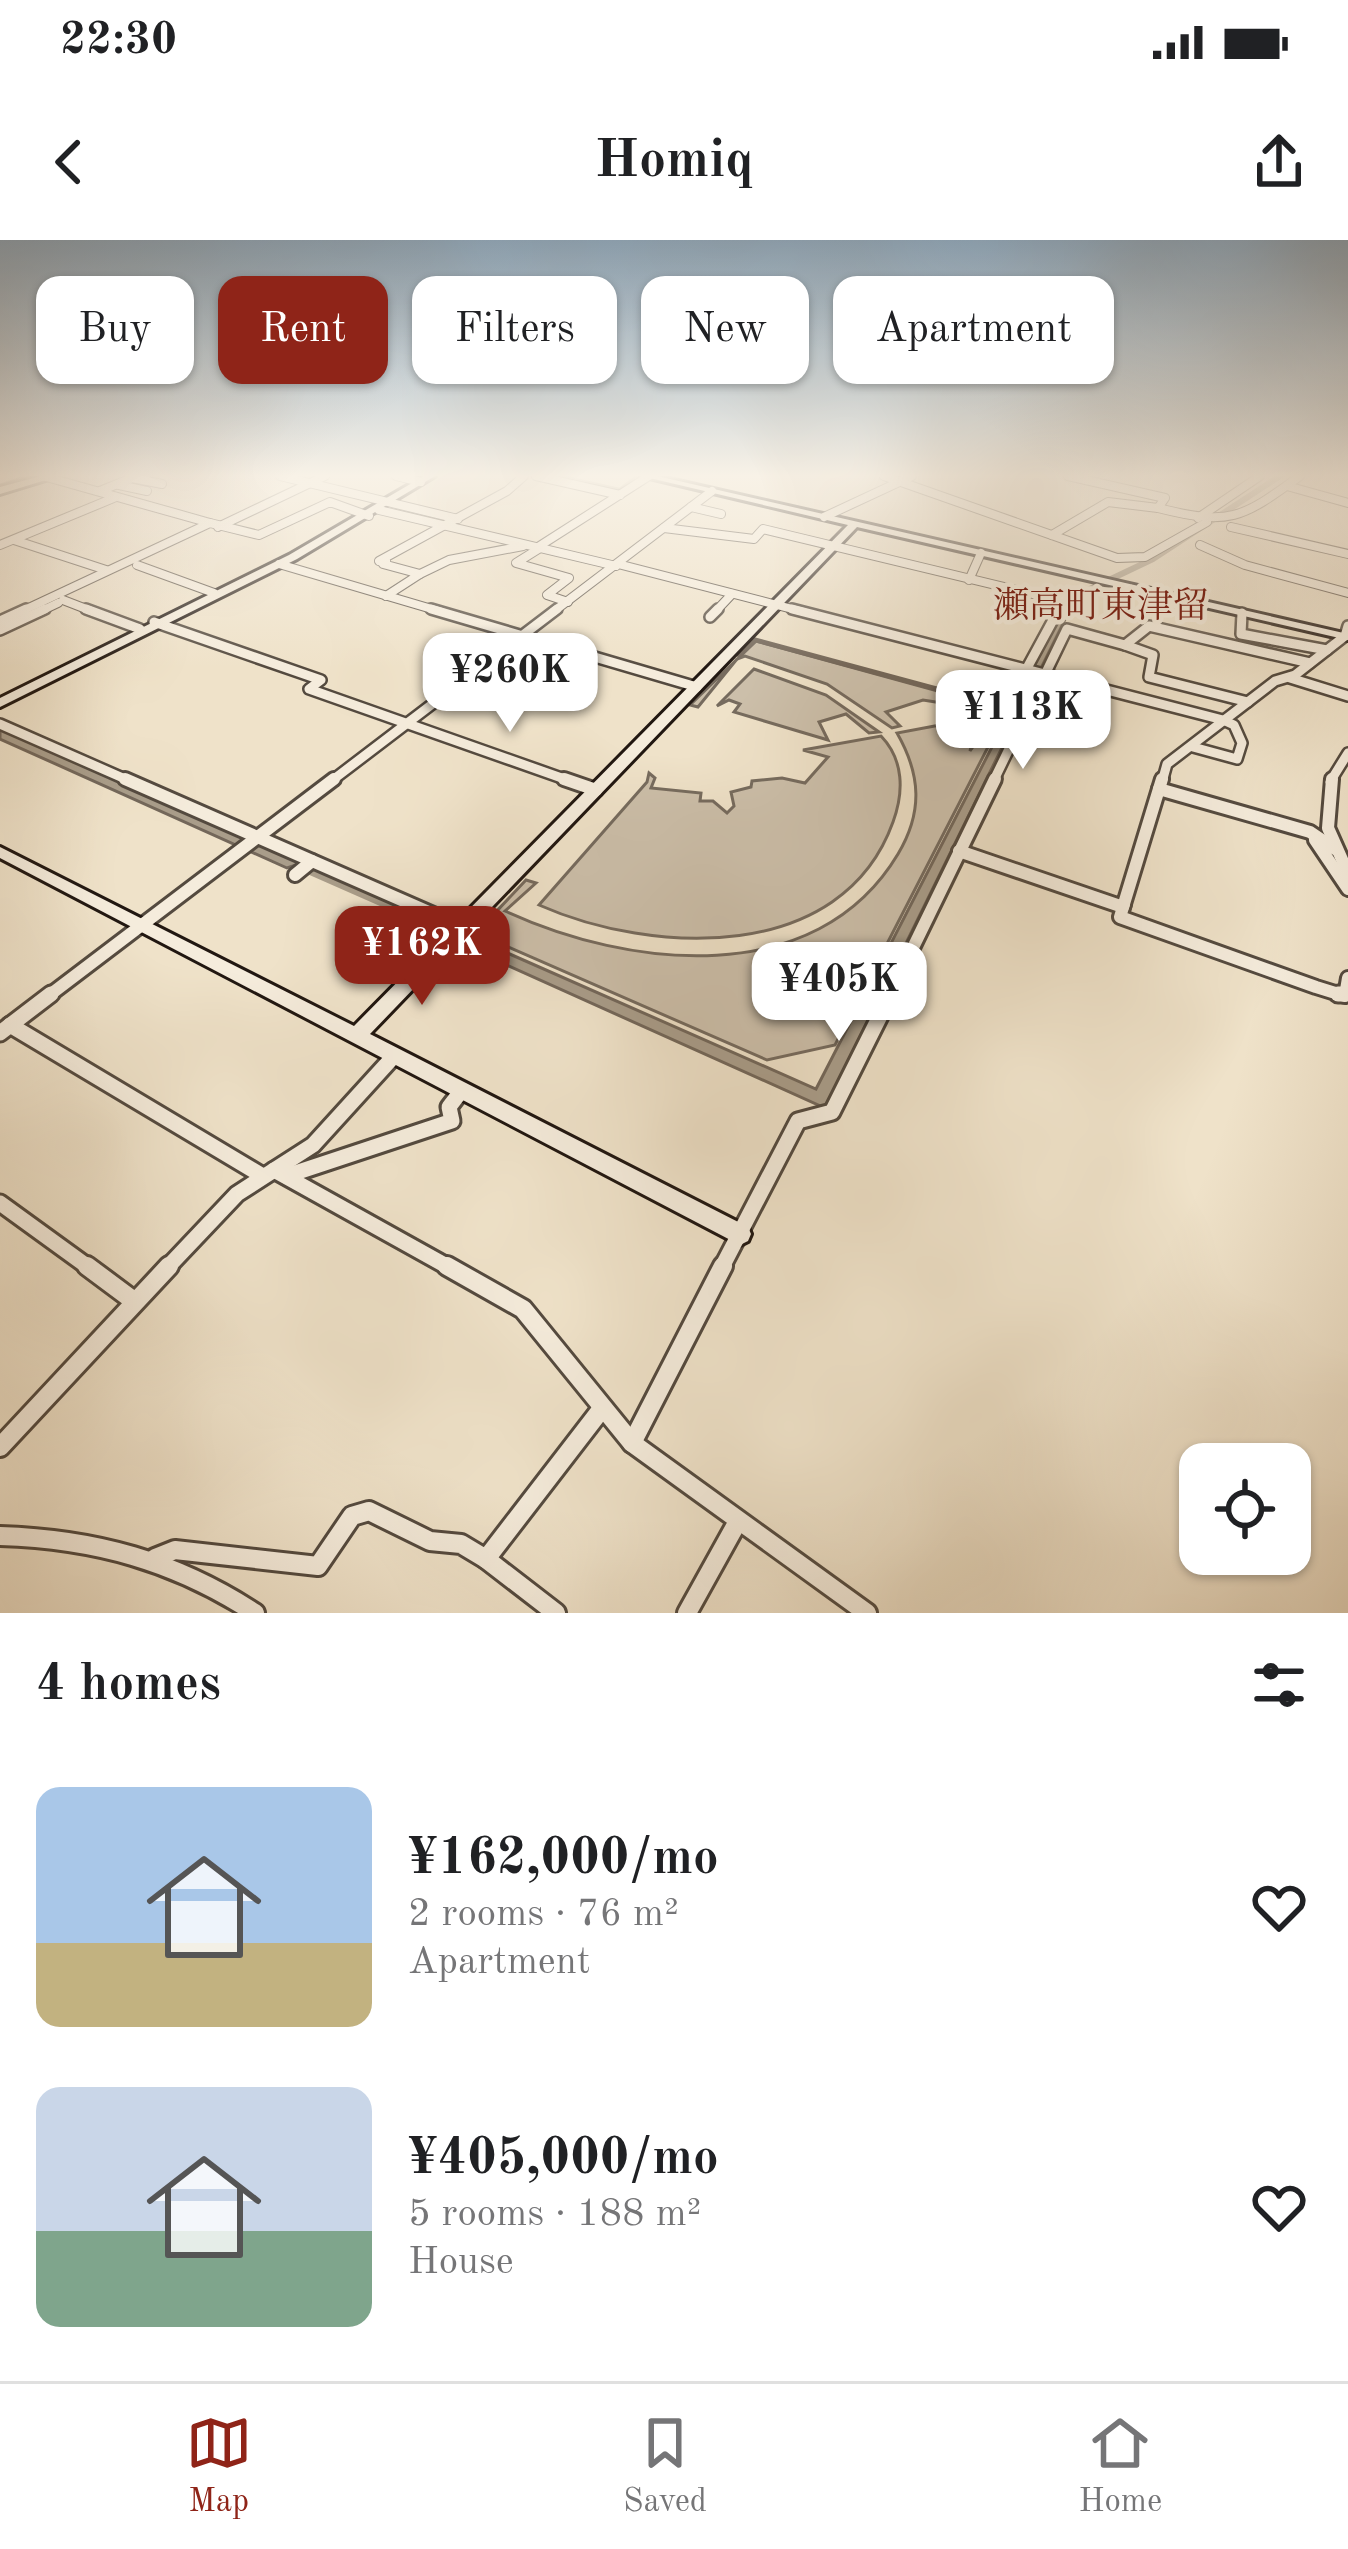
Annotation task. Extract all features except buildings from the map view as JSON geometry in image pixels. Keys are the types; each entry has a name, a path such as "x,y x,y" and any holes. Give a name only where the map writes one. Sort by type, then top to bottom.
{"street":[{"path":"14,540 107,571"},
{"path":"0,545 14,540"},
{"path":"0,630 10,620 107,571 179,540"},
{"path":"10,620 63,600 186,540"},
{"path":"0,703 323,540"},
{"path":"420,540 383,564 420,574"},
{"path":"504,540 732,593 1223,721 1235,727 1242,743 1237,759 1193,747"},
{"path":"551,540 516,563 569,578 547,595 568,602"},
{"path":"649,540 5,1029 523,1309 556,1340 600,1411 632,1443 867,1613"},
{"path":"813,540 969,580 1065,598 1028,668"},
{"path":"356,1036 840,540"},
{"path":"925,540 1347,633"},
{"path":"1066,540 1117,558 1145,557 1174,540"},
{"path":"1207,540 1200,545 1245,565 1348,593"},
{"path":"1288,540 1348,554"},
{"path":"386,596 449,555 500,558 526,545"},
{"path":"969,580 981,553"},
{"path":"1103,581 1117,558"},
{"path":"279,564 697,687"},
{"path":"137,566 214,593"},
{"path":"710,617 732,593"},
{"path":"63,600 140,629"},
{"path":"1242,613 1241,634 1327,650"},
{"path":"154,622 321,680 309,689 596,790"},
{"path":"1125,645 1149,626 1310,663"},
{"path":"632,1443 798,1120 832,1112 839,1101 1067,629 1153,655 1150,676 1246,704"},
{"path":"1347,633 1167,764 1120,917 1345,996 1348,979"},
{"path":"1282,679 1348,696"},
{"path":"1235,727 1246,704"},
{"path":"0,724 257,839 303,868 458,933"},
{"path":"1348,753 1327,789 1326,817 1348,873"},
{"path":"1159,789 1310,832 1335,849"},
{"path":"1310,832 1348,889"},
{"path":"959,851 1124,904"},
{"path":"0,852 740,1234"},
{"path":"0,1447 134,1301 274,1174 314,1145 394,1056"},
{"path":"274,1174 452,1121 448,1107 461,1090"},
{"path":"0,1203 134,1301"},
{"path":"486,1559 600,1411"},
{"path":"155,1558 176,1550 318,1566 352,1516 369,1511 430,1541 461,1544 556,1613"},
{"path":"687,1613 737,1523"},
{"path":"0,1536 80,1540 155,1558 191,1572 255,1613"}],"shaded area":[{"path":"1076,597 825,1108 444,937 453,929 816,1089 1011,710 756,641 737,655 755,639 1011,708 1067,599"},
{"path":"756,641 1007,710 835,1045 767,1060 476,933 526,880 536,883 505,911 607,945 662,954 717,955 770,947 819,929 863,898 898,854 912,823 914,779 897,733 967,720 975,729 970,751 985,730 967,707 923,700 886,712 900,726 892,728 827,684 745,656 738,659"},
{"path":"735,661 698,707 690,705"},
{"path":"754,669 826,695 879,732 869,733 846,714 819,722 828,740 734,712 740,704 729,700 717,706"},
{"path":"0,728 302,863 287,868 0,739"},
{"path":"881,736 894,755 900,777 893,822 868,868 832,902 788,924 739,936 687,938 585,922 539,905 647,782 649,773 655,778 651,788 701,793 700,801 713,801 727,813 734,806 731,792 751,787 752,781 782,778 805,783 828,757 803,750"}],"waterway":[{"path":"1068,606 1071,598 1182,540"},
{"path":"299,865 458,935"}],"district":[{"name":"瀬高町東津留","path":"1101,608"}]}
